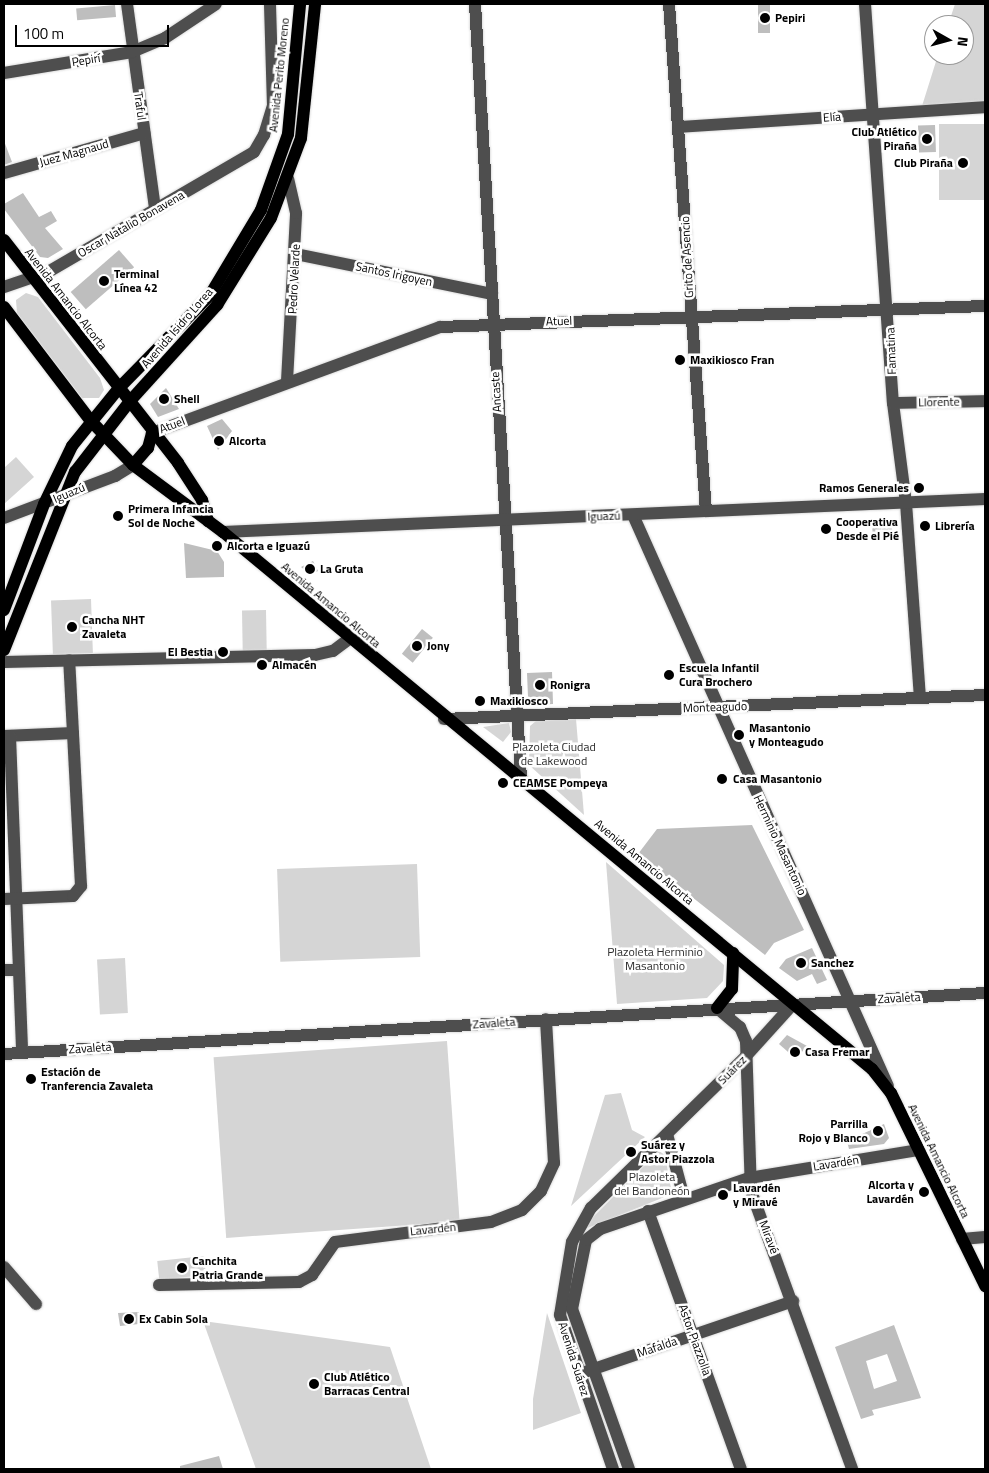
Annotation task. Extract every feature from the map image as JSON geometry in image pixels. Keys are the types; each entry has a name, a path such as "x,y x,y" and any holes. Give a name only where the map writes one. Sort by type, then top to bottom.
{"main road":[{"name":"Avenida Perito Moreno","path":"274,178 293,102 300,4"},
{"path":"288,178 308,105 315,4"},
{"name":"Avenida Isidro Lorea","path":"4,610 44,504 64,461 90,421 119,388 190,320 229,269 274,178"},
{"name":"Avenida Isidro Lorea","path":"4,650 63,493 102,434 232,285 271,218 288,178"},
{"name":"Avenida Amancio Alcorta","path":"4,240 32,279 130,401 152,433 178,463 202,500 208,521"},
{"name":"Avenida Amancio Alcorta","path":"4,306 90,421 133,465 223,532 444,719 521,779 872,1070 891,1093 985,1286"},
{"path":"133,465 148,448 152,433"},
{"path":"717,1008 736,977 732,953"}],"street":[{"name":"Traful","path":"127,4 132,52 155,208"},
{"name":"Pepirí","path":"4,73 132,52 165,38 216,4"},
{"name":"Oscar Natalio Bonavena","path":"4,287 32,279 254,152 264,135 272,106 270,4"},
{"name":"Ancaste","path":"475,4 492,294 502,520 521,779"},
{"name":"Grito de Asencio","path":"669,4 679,127 690,316 706,510"},
{"name":"Famatina","path":"865,4 889,309 893,403 906,502 920,697"},
{"name":"Elía","path":"679,127 985,106"},
{"name":"Juez Magnaud","path":"4,173 144,133"},
{"name":"Pedro Velarde","path":"287,381 296,254 296,213 288,178"},
{"name":"Santos Irigoyen","path":"296,254 492,294"},
{"name":"Atuel","path":"152,433 418,332 493,324 985,306"},
{"name":"Llorente","path":"893,403 985,401"},
{"name":"Iguazú","path":"4,518 44,504 63,493 115,476 133,465"},
{"name":"Iguazú","path":"223,532 985,499"},
{"name":"Herminio Masantonio","path":"633,515 716,707 852,1001 891,1093"},
{"path":"4,662 315,656 334,651 350,638"},
{"path":"4,900 73,896 80,890 68,660"},
{"name":"Monteagudo","path":"444,719 985,695"},
{"path":"22,1053 18,970 19,899 7,736 73,734"},
{"path":"4,970 18,970"},
{"name":"Zavaleta","path":"4,1054 717,1008 985,993"},
{"name":"Suárez","path":"667,1134 746,1056 793,1004"},
{"name":"Miravé","path":"717,1008 740,1027 746,1056 749,1178 852,1469"},
{"name":"Lavardén","path":"159,1285 299,1282 312,1274 335,1242 491,1222 522,1210 541,1191 554,1163 546,1019"},
{"path":"667,1134 684,1198"},
{"name":"Avenida Suárez","path":"613,1469 578,1374 560,1314 572,1242 591,1208 667,1134"},
{"name":"Lavardén","path":"586,1240 600,1229 684,1198 749,1178 918,1150"},
{"name":"Astor Piazzolla","path":"648,1211 741,1469"},
{"path":"962,1239 985,1237"},
{"name":"Avenida Suárez","path":"586,1240 572,1309 591,1370 629,1469"},
{"path":"4,1267 36,1304"},
{"name":"Mafalda","path":"578,1374 794,1301"}],"green space":[{"path":"955,4 985,4 985,104 922,106 935,65 974,65 974,15 951,15"},
{"name":"Club Piraña","path":"939,124 985,124 985,200 939,200"},
{"path":"26,293 38,297 100,378 104,390 99,398 82,398 17,313 16,300"},
{"path":"16,457 34,477 4,504 4,468"},
{"name":"Cancha NHT Zavaleta","path":"91,599 93,653 53,654 51,600"},
{"path":"242,610 266,610 267,653 243,653"},
{"name":"Plazoleta Ciudad de Lakewood","path":"576,719 584,815 529,765 530,726 536,721"},
{"name":"Plazoleta Ciudad de Lakewood","path":"509,723 511,732 503,742 483,727"},
{"name":"Plazoleta Herminio Masantonio","path":"606,862 724,965 723,981 707,998 617,1004"},
{"path":"417,864 420,957 280,962 277,869"},
{"path":"125,958 128,1013 100,1014 97,959"},
{"path":"447,1041 460,1222 226,1238 214,1057"},
{"path":"621,1093 632,1130 645,1137 571,1206 605,1095"},
{"name":"Plazoleta del Bandoneón","path":"659,1151 665,1155 672,1194 585,1229 565,1302 580,1234 588,1222"},
{"name":"Canchita Patria Grande","path":"204,1256 206,1275 159,1280 157,1261"},
{"path":"547,1313 581,1413 533,1430 533,1399"},
{"name":"Club Atlético Barracas Central","path":"203,1321 390,1347 431,1469 256,1469"}],"building":[{"name":"Pepiri","path":"758,4 770,4 770,33 758,33"},
{"path":"115,5 116,17 77,20 76,8"},
{"name":"Club Atlético Piraña","path":"935,125 936,152 919,153 918,126"},
{"path":"4,141 12,162 4,165"},
{"path":"23,193 39,217 51,211 57,221 45,228 63,249 48,258 40,257 4,209 4,204"},
{"name":"Terminal Línea 42","path":"119,250 134,267 86,309 71,292"},
{"name":"Shell","path":"166,388 179,409 158,417 150,404"},
{"name":"Alcorta","path":"222,419 232,431 218,450 207,426"},
{"path":"890,519 894,539 873,541 872,521"},
{"path":"184,543 217,551 224,562 224,577 186,578"},
{"name":"La Gruta","path":"313,561 318,571 311,575 301,567"},
{"name":"Jony","path":"422,629 433,638 413,663 402,654"},
{"name":"Ronigra","path":"552,672 553,704 537,705 528,697 527,673"},
{"path":"752,825 804,930 774,943 765,955 638,854 657,829"},
{"name":"Sanchez","path":"812,948 827,980 817,984 812,974 797,981 779,968 786,959"},
{"name":"Casa Fremar","path":"787,1035 807,1046 796,1059 779,1044"},
{"name":"Parrilla Rojo y Blanco","path":"884,1124 889,1138 884,1144 849,1149 847,1141"},
{"name":"Ex Cabin Sola","path":"139,1312 139,1324 120,1326 118,1313"},
{"path":"894,1325 921,1398 872,1410 874,1415 861,1419 835,1347","holes":["887,1354 897,1381 874,1389 866,1361"]},
{"path":"219,1456 223,1469 180,1469 180,1466"}],"place":[{"name":"Pepiri","path":"765,18"},
{"name":"Club Atlético Piraña","path":"927,139"},
{"name":"Club Piraña","path":"963,163"},
{"name":"Terminal Línea 42","path":"104,281"},
{"name":"Maxikiosco Fran","path":"680,360"},
{"name":"Shell","path":"164,399"},
{"name":"Alcorta","path":"219,441"},
{"name":"Ramos Generales","path":"919,488"},
{"name":"Primera Infancia Sol de Noche","path":"118,516"},
{"name":"Librería","path":"925,526"},
{"name":"Cooperativa Desde el Pié","path":"826,529"},
{"name":"Alcorta e Iguazú","path":"217,546"},
{"name":"La Gruta","path":"310,569"},
{"name":"Cancha NHT Zavaleta","path":"72,627"},
{"name":"Jony","path":"417,646"},
{"name":"El Bestia","path":"223,652"},
{"name":"Almacén","path":"262,665"},
{"name":"Escuela Infantil Cura Brochero","path":"669,675"},
{"name":"Ronigra","path":"540,685"},
{"name":"Maxikiosco","path":"480,701"},
{"name":"Masantonio y Monteagudo","path":"739,735"},
{"name":"Casa Masantonio","path":"722,779"},
{"name":"CEAMSE Pompeya","path":"503,783"},
{"name":"Sanchez","path":"801,963"},
{"name":"Casa Fremar","path":"795,1052"},
{"name":"Estación de Tranferencia Zavaleta","path":"31,1079"},
{"name":"Parrilla Rojo y Blanco","path":"878,1131"},
{"name":"Suárez y Astor Piazzola","path":"631,1152"},
{"name":"Alcorta y Lavardén","path":"924,1192"},
{"name":"Lavardén y Miravé","path":"723,1195"},
{"name":"Canchita Patria Grande","path":"182,1268"},
{"name":"Ex Cabin Sola","path":"129,1319"},
{"name":"Club Atlético Barracas Central","path":"314,1384"}]}
